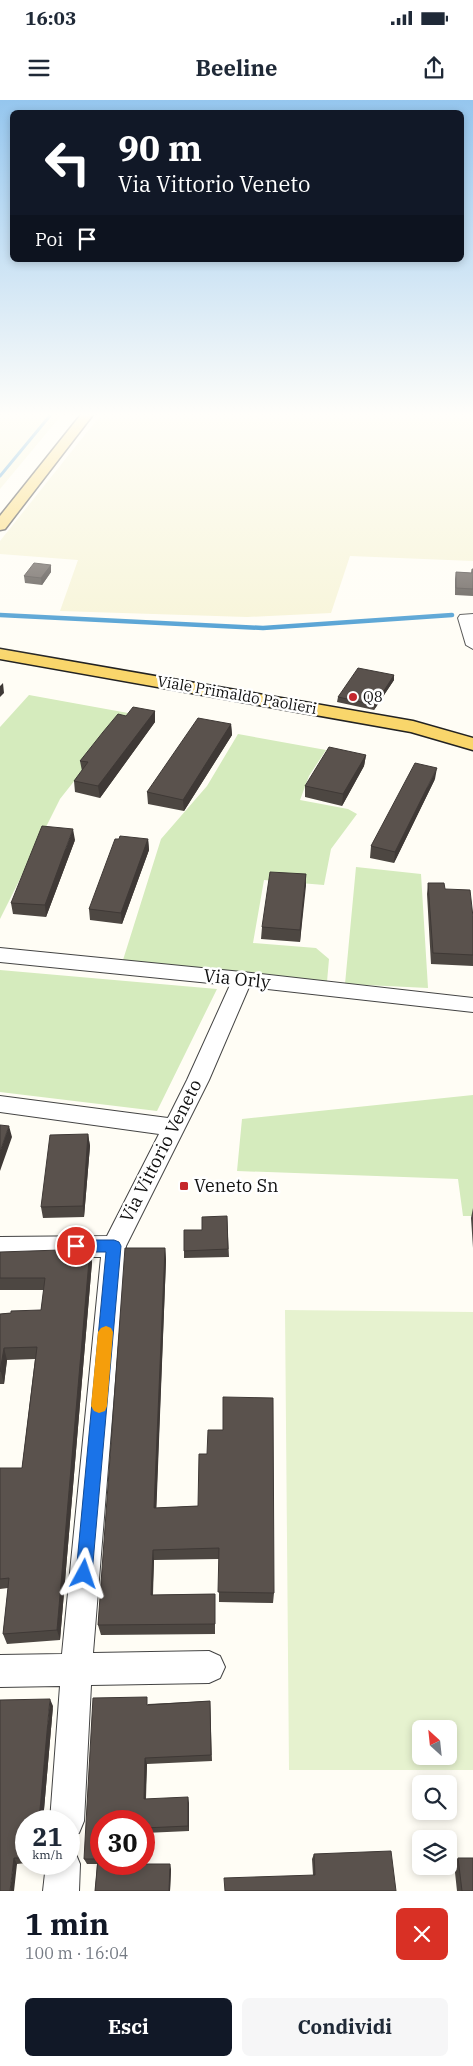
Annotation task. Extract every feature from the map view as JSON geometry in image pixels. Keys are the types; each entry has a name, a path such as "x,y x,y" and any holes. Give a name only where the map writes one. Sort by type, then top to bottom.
{"main road":[{"path":"0,512 13,496"},
{"path":"0,526 24,496"},
{"name":"Viale Primaldo Paolieri","path":"0,654 414,727 473,744"}],"street":[{"path":"473,618 465,618 473,645"},
{"name":"Via Orly","path":"0,955 242,979 473,1005"},
{"name":"Via Vittorio Veneto","path":"114,1246 198,1080 242,979"},
{"path":"0,1104 173,1127"},
{"path":"0,1247 114,1246 80,1613 78,1670 67,1810"},
{"path":"0,1671 209,1667"},
{"path":"61,1891 62,1875"}],"shaded area":[{"path":"36,496 473,496 473,561 350,556 331,613 247,617 60,611 78,560 0,554 0,541"}],"green space":[{"path":"29,695 128,713 60,799 0,919 0,727"},
{"path":"238,734 326,750 309,776 300,800 348,809 357,814 331,849 324,885 264,880 253,943 316,948 329,959 327,982 123,960 161,839 207,786"},
{"path":"356,867 421,874 428,988 345,984"},
{"path":"0,970 217,989 157,1111 0,1092"},
{"path":"473,1095 473,1216 463,1216 458,1179 237,1171 242,1119"},
{"path":"285,1310 473,1312 473,1770 289,1770"}],"building":[{"path":"34,563 51,565 41,578 24,576"},
{"path":"472,569 473,589 456,588 456,572 472,573"},
{"path":"358,668 394,675 375,705 338,697"},
{"path":"133,707 155,711 98,786 74,781 88,762 80,761 103,732 118,714 126,716"},
{"path":"198,718 231,724 183,800 147,792"},
{"path":"329,747 366,755 343,794 305,786"},
{"path":"415,763 437,768 395,852 371,846"},
{"path":"42,826 73,829 45,905 11,903"},
{"path":"120,836 148,839 121,913 89,909 115,839 119,839"},
{"path":"270,872 306,874 300,930 262,927"},
{"path":"428,883 444,883 445,889 470,890 473,917 473,955 433,953"},
{"path":"0,1125 9,1126 0,1152"},
{"path":"88,1134 83,1206 41,1207 50,1135"},
{"path":"227,1216 228,1249 184,1251 184,1230 202,1230 202,1217"},
{"path":"125,1248 165,1248 154,1508 198,1506 199,1454 207,1454 208,1430 223,1430 223,1397 273,1398 274,1593 218,1592 219,1548 153,1550 151,1595 215,1594 215,1624 98,1625"},
{"path":"90,1249 57,1630 3,1634 9,1578 0,1579 0,1468 22,1468 37,1347 4,1348 0,1372 0,1314 11,1313 11,1311 41,1310 45,1278 0,1278 0,1252"},
{"path":"147,1697 147,1705 210,1701 211,1755 145,1758 144,1799 188,1797 188,1826 155,1828 155,1810 90,1810 90,1859 84,1859 93,1698"},
{"path":"50,1699 40,1810 15,1810 15,1858 10,1891 0,1891 0,1700"},
{"path":"391,1851 396,1891 225,1891 224,1878 315,1875 314,1854"},
{"path":"458,1858 473,1858 473,1891 462,1891"},
{"path":"155,1864 170,1864 169,1891 95,1891 96,1875 155,1875"}],"waterway":[{"path":"0,615 263,628 452,615"}],"slow traffic":[{"path":"99,1406 106,1332"}],"place":[{"name":"Q8","path":"353,697"},
{"name":"Veneto Sn","path":"184,1186"}],"route":[{"path":"76,1246 114,1246 84,1574"}]}
